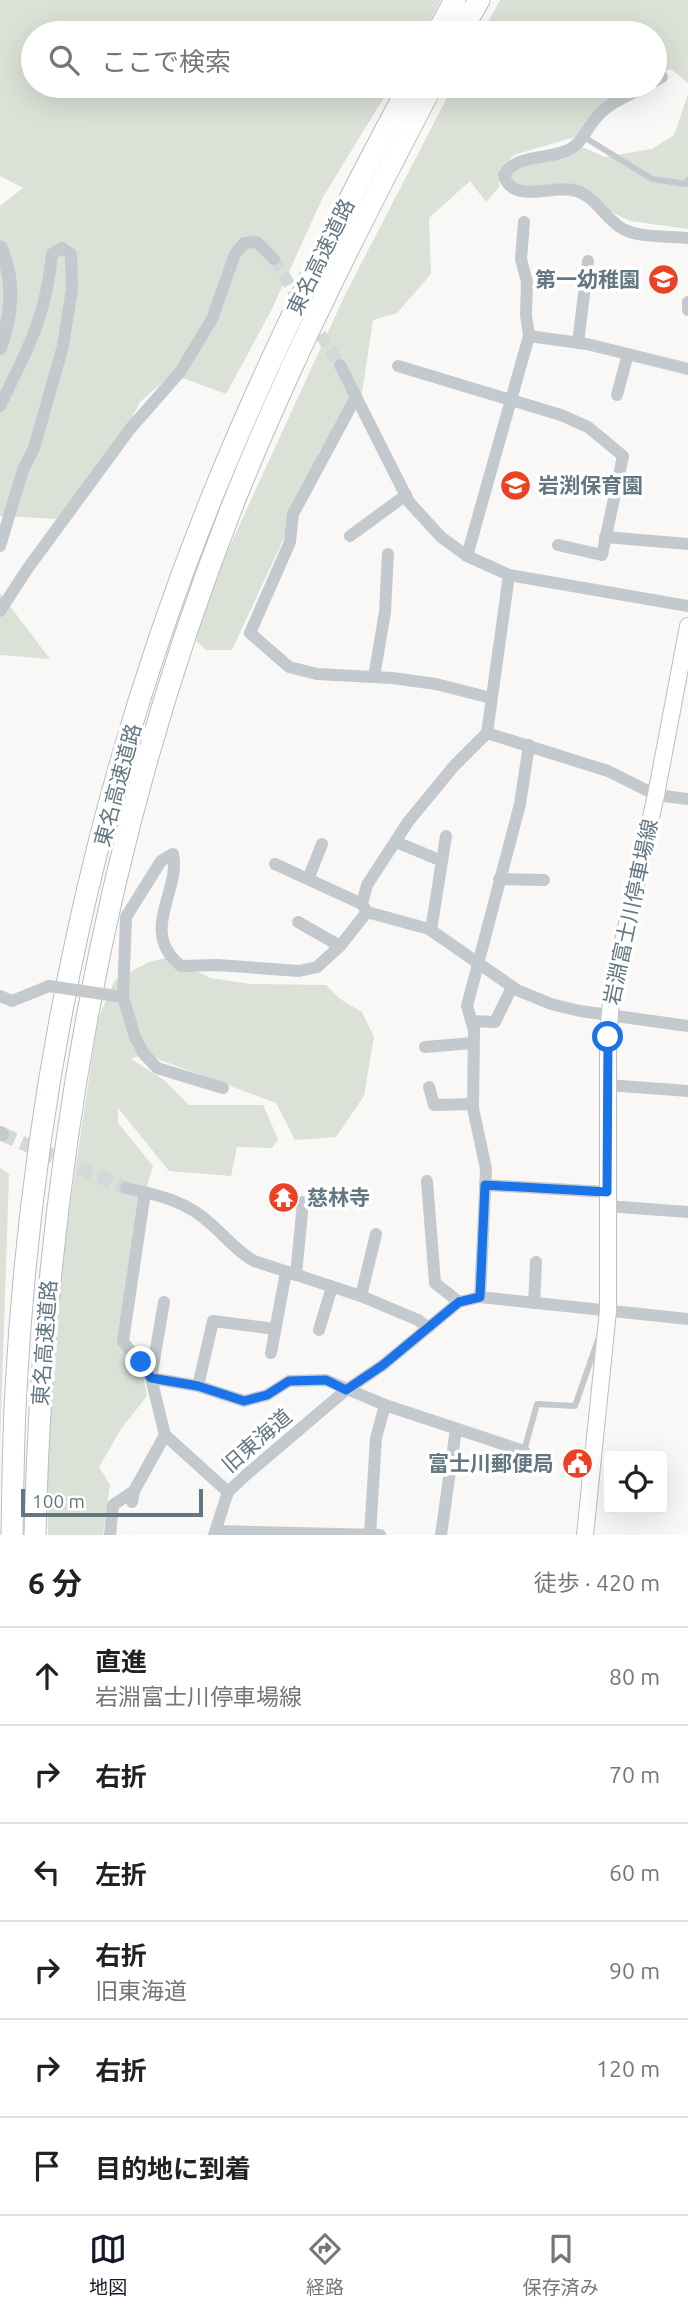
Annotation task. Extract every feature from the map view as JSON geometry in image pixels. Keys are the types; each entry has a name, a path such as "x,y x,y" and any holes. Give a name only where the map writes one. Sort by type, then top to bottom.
{"highway":[{"path":"444,21 455,0"},
{"path":"467,21 479,0"},
{"name":"東名高速道路","path":"12,1535 16,1389 27,1266 51,1074 83,918 116,786 158,648 214,492 305,287 403,98"},
{"name":"東名高速道路","path":"36,1535 41,1373 64,1148 97,960 147,760 208,571 271,413 323,298 426,98"}],"main road":[{"name":"岩淵富士川停車場線","path":"586,1535 608,1314 611,1251 607,1199 608,1085 612,990 656,794 688,626"}],"street":[{"path":"622,98 596,118 584,137 572,148 514,162 505,175 506,181 516,190 529,192 562,187 577,190 591,197 623,229 688,238"},
{"path":"467,556 529,336 526,315 527,282 521,259 524,222"},
{"path":"0,611 28,568 122,440 180,372 212,319 235,254 244,243 257,242 274,259"},
{"path":"0,247 8,270 10,312 0,348"},
{"path":"0,406 37,331 46,302 52,254 62,248 68,250 71,254 72,289 67,331 34,448 23,470 0,546"},
{"path":"578,343 588,261"},
{"path":"688,302 688,310"},
{"path":"529,336 578,343 688,369"},
{"path":"617,395 628,354"},
{"path":"340,365 406,495 441,537 467,556 509,575 688,606"},
{"path":"398,366 561,415 588,427 623,456 602,555 558,545"},
{"path":"356,397 293,514 290,542 250,633 289,667 317,674 436,684 491,698"},
{"path":"349,536 406,495"},
{"path":"605,537 688,544"},
{"path":"374,677 385,612 388,554"},
{"path":"223,1088 157,1068 144,1054 120,996 126,917 150,876 168,855 173,855 175,863 163,913 162,937 170,957 181,967 217,965 299,971 317,967 340,946 364,908 366,885 396,842 454,766 487,733 509,575"},
{"path":"487,733 608,771 656,794 688,799"},
{"path":"480,1297 485,1169 473,1104 473,1043 467,1006 520,804 529,745"},
{"path":"431,930 446,836"},
{"path":"396,842 442,861"},
{"path":"309,877 322,844"},
{"path":"275,864 309,877 364,908 431,930 479,966 512,986 551,1004 580,1011 610,1013 688,1026"},
{"path":"499,879 544,880"},
{"path":"298,922 340,946"},
{"path":"0,996 12,1001 48,986 120,996"},
{"path":"471,1021 495,1022 512,986"},
{"path":"425,1047 473,1043"},
{"path":"608,1085 688,1091"},
{"path":"429,1087 434,1105 473,1104"},
{"path":"427,1181 435,1283 459,1302"},
{"path":"485,1185 607,1199 688,1212"},
{"path":"126,1188 167,1196 190,1208 242,1255 361,1296 418,1320 428,1328"},
{"path":"145,1192 123,1341 151,1378 165,1435 187,1453 214,1483 228,1492"},
{"path":"271,1353 291,1273 303,1202"},
{"path":"361,1296 376,1234"},
{"path":"534,1303 536,1262"},
{"path":"320,1330 332,1287"},
{"name":"旧東海道","path":"215,1533 228,1492 346,1390 383,1365 459,1302 480,1297 608,1314 688,1319"},
{"path":"151,1378 164,1302"},
{"path":"198,1386 213,1321 275,1329"},
{"path":"151,1378 198,1386 244,1401 267,1395 289,1381 326,1380 385,1405 524,1451"},
{"path":"370,1535 376,1438 385,1405"},
{"path":"441,1535 456,1429"},
{"path":"110,1535 113,1505 133,1496 165,1435"},
{"path":"215,1533 380,1535"}],"lane":[{"path":"584,137 652,179 686,184 688,180"},
{"path":"524,1451 537,1404 575,1406 608,1314"}],"shaded area":[{"path":"0,0 441,0 430,21 21,21 21,98 384,98 323,197 271,311 226,394 172,374 140,402 123,435 57,519 0,516 0,206 23,188 0,176"},
{"path":"500,0 688,0 688,83 671,69 667,70 667,21 489,21"},
{"path":"688,94 688,229 630,221 583,198 505,188 508,168 580,146 605,157 652,149 674,135"},
{"path":"447,98 616,98 578,136 514,155 500,169 499,187 486,202 470,181 429,218 431,274 397,313 373,320 362,393 320,450 284,538 232,650 206,650 196,641 206,598 345,295"},
{"path":"0,593 50,659 0,655"},
{"path":"170,957 210,978 251,984 326,985 340,999 362,1012 374,1037 364,1096 336,1137 295,1140 276,1103 144,1054 131,1059 164,1080 189,1105 263,1105 278,1139 272,1148 237,1147 231,1176 169,1171 118,1108 118,1123 153,1166 145,1192 123,1341 141,1362 147,1396 121,1429 99,1467 110,1485 103,1535 48,1535 47,1408 67,1224 98,1019 115,980 149,962"},
{"path":"0,1168 9,1174 0,1447"}],"tunnel":[{"path":"274,259 301,304"},
{"path":"311,319 340,365"},
{"path":"2,1134 126,1188"}],"place":[{"name":"第一幼稚園","path":"663,280"},
{"name":"岩渕保育園","path":"515,486"},
{"name":"慈林寺","path":"284,1198"},
{"name":"富士川郵便局","path":"577,1464"}],"route":[{"path":"141,1362 151,1378 198,1386 244,1401 267,1395 289,1381 326,1380 346,1390 383,1365 459,1302 480,1297 485,1185 607,1192 608,1037"}]}
